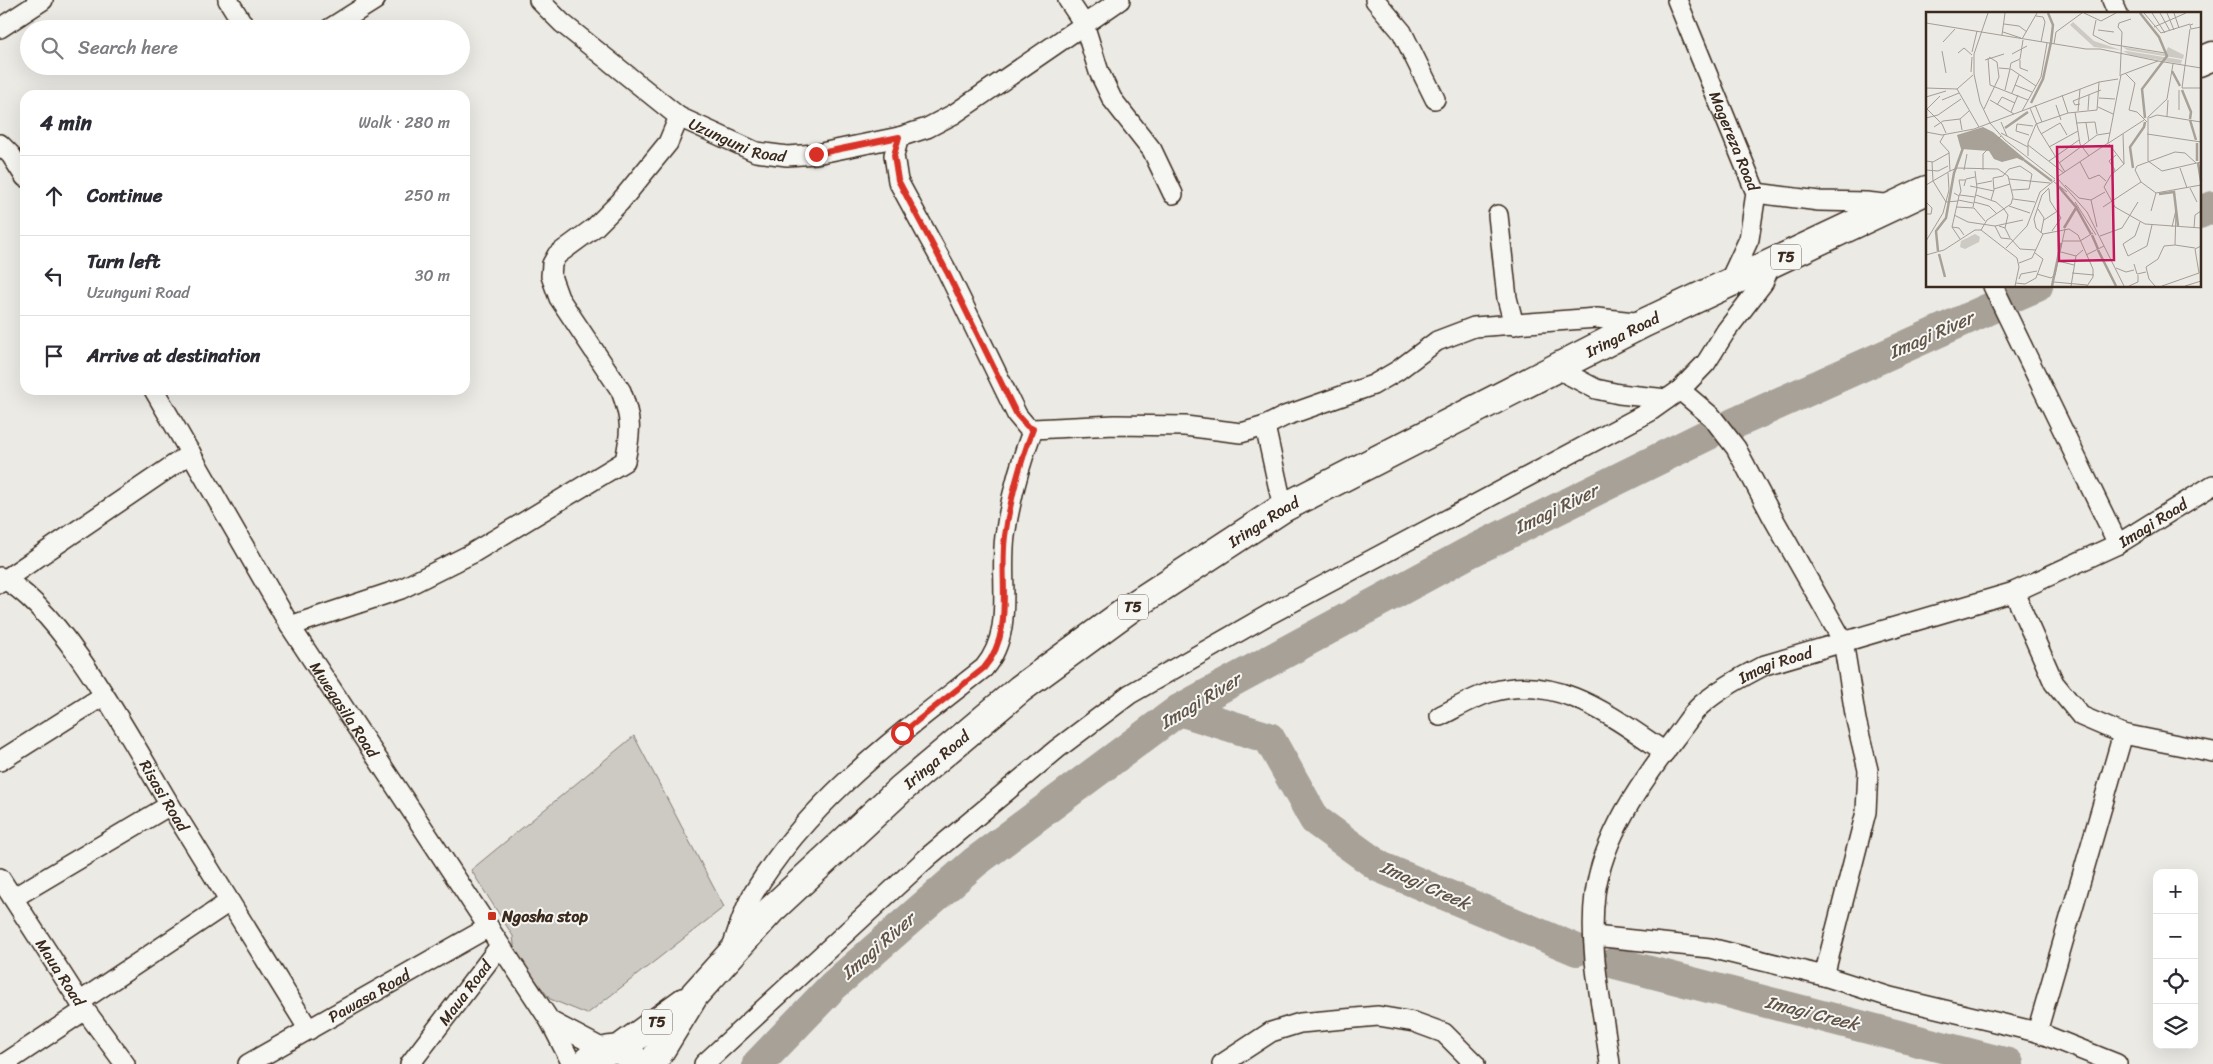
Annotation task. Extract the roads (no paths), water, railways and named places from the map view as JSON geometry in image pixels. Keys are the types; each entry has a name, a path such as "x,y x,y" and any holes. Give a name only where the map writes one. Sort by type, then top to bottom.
{"highway":[{"path":"2200,62 2213,56"},
{"name":"Iringa Road","path":"695,994 770,910 901,788 1020,689 1136,604 1283,508 1644,323 1926,190"},
{"name":"T5","path":"612,1057 695,994"},
{"name":"T5","path":"652,1064 695,994"}],"street":[{"path":"0,28 42,0"},
{"path":"228,0 240,20"},
{"path":"344,20 376,0"},
{"name":"Uzunguni Road","path":"539,0 562,23 679,117 756,152 787,156 816,154 899,137 927,128 954,114 1120,0"},
{"path":"1068,0 1084,24 1099,72 1112,99 1152,150 1173,194"},
{"path":"1375,0 1402,32 1435,99"},
{"name":"Magereza Road","path":"1677,0 1756,193 1749,239 1728,284"},
{"path":"2112,0 2117,12"},
{"path":"290,626 402,589 471,554 625,461 631,430 627,408 621,391 559,298 551,276 552,264 557,255 595,227 620,202 668,143 679,117"},
{"path":"899,137 894,155 898,180 947,272 1017,415 1027,426 1033,429 1115,425 1185,426 1241,433 1265,426 1285,416 1373,385 1397,371 1438,341 1474,327 1597,318 1644,323"},
{"path":"0,144 11,155 20,169"},
{"path":"1756,193 1819,201 1895,205"},
{"path":"1498,215 1507,298 1514,325"},
{"path":"704,1064 929,856 1057,749 1130,694 1268,615 1649,412 1673,395 1706,363 1726,331 1763,283 1771,264"},
{"path":"1994,288 2118,544"},
{"path":"1556,368 1596,389 1619,394 1673,395 1712,417 1736,448 1843,641 1856,720 1868,770 1866,812 1824,976"},
{"name":"Mwegasila Road","path":"157,395 290,626 550,1021 572,1064"},
{"path":"1265,426 1283,508"},
{"path":"728,957 752,896 789,844 842,785 984,668 994,656 1004,610 1002,568 1005,535 1025,452 1033,429"},
{"path":"2,580 191,453"},
{"name":"Imagi Road","path":"1610,1064 1594,936 1595,896 1601,864 1614,833 1645,779 1700,706 1730,683 1765,665 2014,592 2118,544 2213,485"},
{"name":"Risasi Road","path":"2,580 28,595 45,614 89,672 309,1030"},
{"path":"2014,592 2054,684 2081,716 2123,734 2213,752"},
{"path":"1440,716 1490,692 1520,686 1564,692 1609,715 1665,752"},
{"path":"0,761 103,696"},
{"path":"2037,1032 2123,734"},
{"path":"13,898 170,805"},
{"name":"Maua Road","path":"0,878 83,1006 125,1064"},
{"path":"4,1064 229,902"},
{"name":"Pawasa Road","path":"248,1064 488,927"},
{"path":"1594,936 1710,948 1824,976 1890,997 2037,1032 2117,1064"},
{"name":"Maua Road","path":"410,1064 500,946"},
{"path":"1230,1062 1271,1032 1300,1023 1378,1016 1414,1022 1444,1032 1475,1064"},
{"path":"550,1021 612,1057"}],"waterway":[{"name":"Imagi River","path":"2200,213 2213,207"},
{"name":"Imagi River","path":"2016,295 2032,288"},
{"name":"Imagi River","path":"1733,424 1993,307"},
{"name":"Imagi River","path":"758,1064 833,986 975,862 1179,710 1468,553 1707,435"},
{"name":"Imagi Creek","path":"1179,710 1269,738 1315,820 1380,867 1577,950"},
{"name":"Imagi Creek","path":"1615,963 2008,1064"}],"place":[{"name":"Ngosha stop","path":"492,916"}]}
